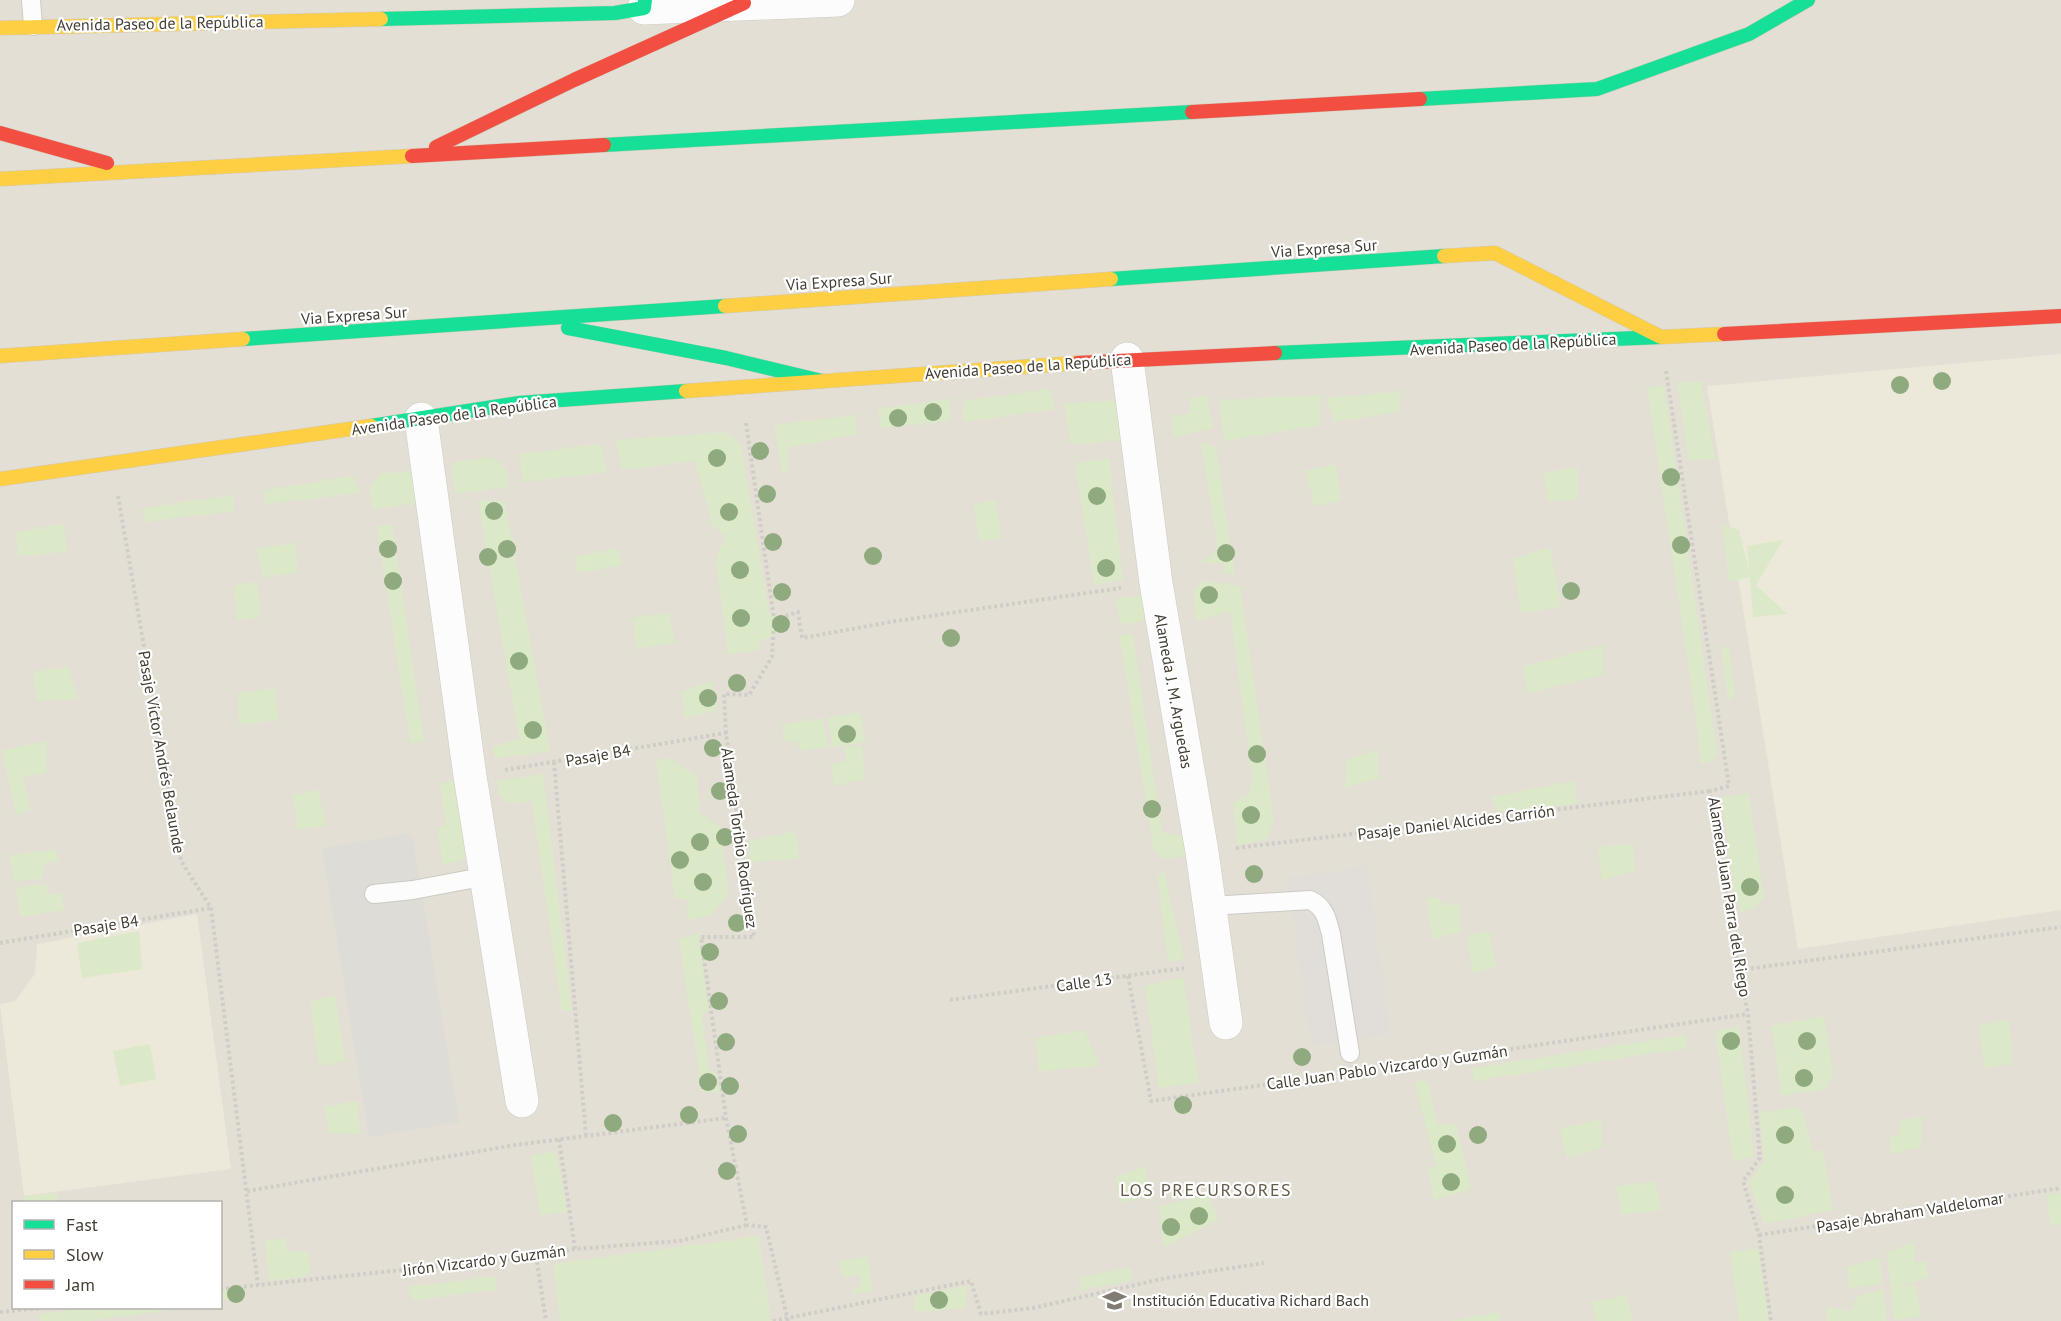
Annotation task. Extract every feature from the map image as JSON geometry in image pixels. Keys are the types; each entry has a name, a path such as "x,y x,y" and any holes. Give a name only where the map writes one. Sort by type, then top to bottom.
{"main road":[{"path":"0,179 1597,89 1749,34 1808,0"},
{"path":"421,154 574,80 744,3"},
{"name":"Avenida Paseo de la República","path":"0,28 615,13 644,4"},
{"path":"0,133 132,170"},
{"name":"Via Expresa Sur","path":"0,356 1495,253 1661,337"},
{"name":"Avenida Paseo de la República","path":"0,478 421,419 519,403 1127,359 1661,337 2061,316"},
{"path":"522,320 726,358 822,381"}],"street":[{"name":"Avenida Paseo de la República","path":"644,4 838,0"},
{"name":"Alameda J. M. Arguedas","path":"1127,359 1156,583 1202,852 1226,1023"},
{"path":"421,419 470,776 522,1101"}],"lane":[{"path":"31,0 33,26"},
{"path":"374,894 413,890 487,876"},
{"path":"1210,906 1310,900 1322,908 1331,934 1350,1053"}],"path":[{"name":"Alameda Juan Parra del Riego","path":"1661,337 1729,786 1710,791 1748,1014 1760,1158 1743,1181 1759,1235 1771,1321"},
{"name":"Alameda Toribio Rodríguez","path":"746,422 774,619 772,657 749,695 724,694 726,733 754,937 701,937 726,1118 747,1225"},
{"name":"Pasaje Víctor Andrés Belaunde","path":"112,463 181,861 211,908 258,1285"},
{"path":"774,619 798,612 802,638 896,621 1156,583"},
{"name":"Pasaje B4","path":"470,776 726,733"},
{"path":"554,762 586,1136"},
{"name":"Pasaje Daniel Alcides Carrión","path":"1202,852 1710,791"},
{"name":"Pasaje B4","path":"0,943 211,908"},
{"path":"1739,970 2061,927"},
{"name":"Calle 13","path":"950,1000 1219,963"},
{"name":"Calle Juan Pablo Vizcardo y Guzmán","path":"1128,976 1151,1101 1341,1074"},
{"name":"Calle Juan Pablo Vizcardo y Guzmán","path":"1364,1070 1748,1014"},
{"path":"247,1191 506,1146 726,1118"},
{"path":"559,1139 575,1249"},
{"name":"Pasaje Abraham Valdelomar","path":"1759,1235 2061,1188"},
{"path":"747,1225 766,1227 788,1319"},
{"name":"Jirón Vizcardo y Guzmán","path":"222,1289 536,1256 575,1249 679,1241 747,1225"},
{"path":"536,1256 546,1321"},
{"path":"773,1321 971,1281 981,1314 1034,1308 1166,1278 1264,1263"},
{"path":"0,1312 30,1309"}],"shaded area":[{"path":"0,0 2061,0 2061,1321 0,1321"},
{"path":"2061,354 2061,910 1798,949 1707,386"},
{"path":"412,833 459,1122 369,1137 322,848"},
{"path":"1367,866 1390,1034 1311,1046 1287,878"},
{"path":"197,914 231,1169 24,1196 0,1004 15,1001 35,974 37,944"}],"green space":[{"path":"1677,382 1701,382 1715,458 1689,461"},
{"path":"1664,385 1717,754 1712,761 1700,764 1697,725 1647,387"},
{"path":"1050,389 1055,409 963,422 963,401"},
{"path":"1401,391 1398,412 1334,422 1327,398"},
{"path":"1207,395 1213,428 1173,437 1171,416 1189,414 1190,399"},
{"path":"1320,395 1321,425 1224,441 1219,400"},
{"path":"949,399 951,421 880,428 878,409"},
{"path":"1127,400 1133,438 1071,445 1064,403"},
{"path":"854,415 858,434 787,448 788,471 782,472 774,425"},
{"path":"725,432 741,444 769,613 791,619 791,626 761,641 758,650 728,655 716,560 725,536 712,524 695,461 622,470 616,440"},
{"path":"1201,442 1216,447 1235,575 1225,574 1224,563 1201,562 1218,550"},
{"path":"601,444 607,472 523,482 519,454"},
{"path":"491,457 506,468 509,487 455,494 451,463"},
{"path":"1109,458 1123,580 1094,585 1075,464"},
{"path":"1336,464 1341,501 1314,506 1306,471"},
{"path":"1578,467 1578,499 1549,502 1543,473"},
{"path":"418,471 421,502 373,509 369,489 381,473"},
{"path":"352,476 361,493 265,504 265,490"},
{"path":"234,495 234,511 145,522 142,508"},
{"path":"995,500 1002,538 979,541 974,504"},
{"path":"478,501 505,501 550,751 495,759 493,747 519,739"},
{"path":"64,524 67,552 18,556 16,532"},
{"path":"392,524 424,742 410,743 377,527"},
{"path":"1722,525 1739,530 1749,571 1747,546 1783,540 1756,585 1787,614 1753,617 1750,577 1729,582"},
{"path":"295,543 298,573 263,577 257,548"},
{"path":"1550,547 1561,607 1521,613 1513,559"},
{"path":"618,549 622,565 578,573 575,556"},
{"path":"1203,581 1240,586 1274,821 1266,839 1237,845 1233,803 1250,793 1252,777 1230,611 1196,621 1193,591"},
{"path":"257,582 261,616 237,621 234,586"},
{"path":"1155,593 1156,612 1139,622 1120,625 1116,599"},
{"path":"669,613 675,643 636,649 633,618"},
{"path":"1133,634 1162,832 1184,837 1200,856 1163,858 1154,850 1119,635"},
{"path":"1603,645 1603,675 1528,693 1523,667"},
{"path":"1721,647 1729,648 1735,695 1728,701"},
{"path":"68,667 78,699 37,701 33,672"},
{"path":"712,681 717,710 685,718 681,692"},
{"path":"275,688 278,720 239,725 238,693"},
{"path":"860,712 866,742 832,747 828,717"},
{"path":"822,718 829,747 800,751 797,740 783,742 783,724"},
{"path":"47,741 46,773 23,777 30,810 16,815 2,750"},
{"path":"862,746 865,779 834,786 831,764 846,761 845,747"},
{"path":"1378,750 1378,778 1345,788 1347,759"},
{"path":"669,758 697,776 700,813 719,826 729,892 712,915 688,920 687,900 675,898 656,761"},
{"path":"543,774 572,1010 562,1011 532,801 509,803 499,794 497,781"},
{"path":"461,778 468,855 458,862 443,864 437,829 446,825 440,784"},
{"path":"1574,781 1577,804 1499,812 1490,797"},
{"path":"318,790 326,825 297,830 293,795"},
{"path":"1749,793 1764,898 1753,908 1741,912 1734,891 1722,797"},
{"path":"796,831 799,858 750,863 749,841"},
{"path":"1633,844 1635,871 1602,880 1598,847"},
{"path":"56,849 60,860 45,864 42,879 14,881 9,856"},
{"path":"1164,872 1184,959 1168,962 1157,877"},
{"path":"46,884 47,894 62,894 64,910 20,917 16,888"},
{"path":"1426,898 1440,898 1443,905 1459,905 1461,932 1432,939"},
{"path":"139,931 142,969 82,978 77,943"},
{"path":"702,932 699,936 709,1008 702,1017 709,1070 717,1074 719,1093 702,1092 679,939"},
{"path":"1489,932 1496,966 1473,974 1467,936"},
{"path":"1183,977 1199,1083 1159,1088 1145,986"},
{"path":"335,995 345,1061 319,1066 310,1002"},
{"path":"1824,1016 1833,1073 1825,1089 1781,1096 1772,1026"},
{"path":"2009,1020 2013,1064 1984,1067 1979,1025"},
{"path":"1739,1026 1754,1157 1733,1161 1715,1031"},
{"path":"1084,1030 1100,1065 1039,1072 1036,1038"},
{"path":"1685,1035 1687,1048 1474,1081 1472,1068"},
{"path":"150,1044 156,1079 120,1086 113,1051"},
{"path":"1414,1080 1428,1082 1438,1125 1456,1123 1471,1189 1434,1200 1427,1168 1436,1166"},
{"path":"357,1101 361,1134 329,1133 324,1107"},
{"path":"1801,1107 1813,1150 1823,1151 1833,1210 1764,1224 1749,1182 1764,1161 1760,1113"},
{"path":"1922,1117 1921,1147 1890,1154 1890,1137 1899,1135 1900,1120"},
{"path":"1601,1119 1602,1148 1567,1158 1560,1129"},
{"path":"556,1151 567,1212 540,1215 531,1156"},
{"path":"1146,1166 1148,1196 1122,1203 1115,1177"},
{"path":"1656,1182 1661,1210 1622,1215 1616,1186"},
{"path":"57,1193 58,1201 25,1201 24,1196"},
{"path":"2061,1193 2061,1224 2050,1225 2047,1195"},
{"path":"1209,1194 1218,1220 1164,1247 1158,1207"},
{"path":"759,1236 771,1321 560,1321 553,1264"},
{"path":"286,1238 287,1251 308,1252 310,1273 306,1273 305,1277 269,1281 265,1241"},
{"path":"1915,1243 1915,1263 1925,1261 1928,1277 1895,1288 1916,1285 1921,1317 1894,1320 1887,1252"},
{"path":"1758,1248 1769,1321 1739,1321 1730,1252"},
{"path":"868,1256 872,1292 853,1294 852,1289 862,1286 859,1275 844,1277 838,1261"},
{"path":"1880,1257 1883,1284 1849,1288 1847,1267"},
{"path":"1131,1267 1133,1280 1079,1291 1081,1277"},
{"path":"496,1276 496,1290 413,1300 407,1287"},
{"path":"967,1286 965,1308 914,1312 915,1296"},
{"path":"242,1287 244,1298 222,1301 222,1290"},
{"path":"1883,1289 1887,1321 1827,1321 1827,1307 1852,1311 1856,1297"},
{"path":"1627,1295 1632,1321 1596,1321 1592,1302"},
{"path":"82,1309 173,1309 90,1321 40,1321 39,1314"},
{"path":"1499,1312 1500,1321 1450,1321"}],"traffic: fast":[{"path":"381,19 615,13 644,8 645,0"},
{"path":"1420,99 1597,89 1749,34 1808,0"},
{"path":"604,145 1192,112"},
{"path":"1111,279 1444,256"},
{"path":"243,339 725,306"},
{"path":"568,328 726,358 822,381"},
{"path":"1275,353 1661,337"},
{"path":"371,426 519,403 686,391"}],"traffic: slow":[{"path":"0,28 381,19"},
{"path":"0,179 412,156"},
{"path":"1444,256 1495,253 1661,337 1724,334"},
{"path":"725,306 1111,279"},
{"path":"0,356 243,339"},
{"path":"686,391 1077,363"},
{"path":"0,479 371,426"}],"traffic: jam":[{"path":"436,147 574,80 744,3"},
{"path":"1192,112 1420,99"},
{"path":"0,133 107,163"},
{"path":"412,156 604,145"},
{"path":"1724,334 2061,316"},
{"path":"1077,363 1275,353"}],"place":[{"name":"Institución Educativa Richard Bach","path":"1114,1300"}],"district":[{"name":"LOS PRECURSORES","path":"1206,1190"}]}
